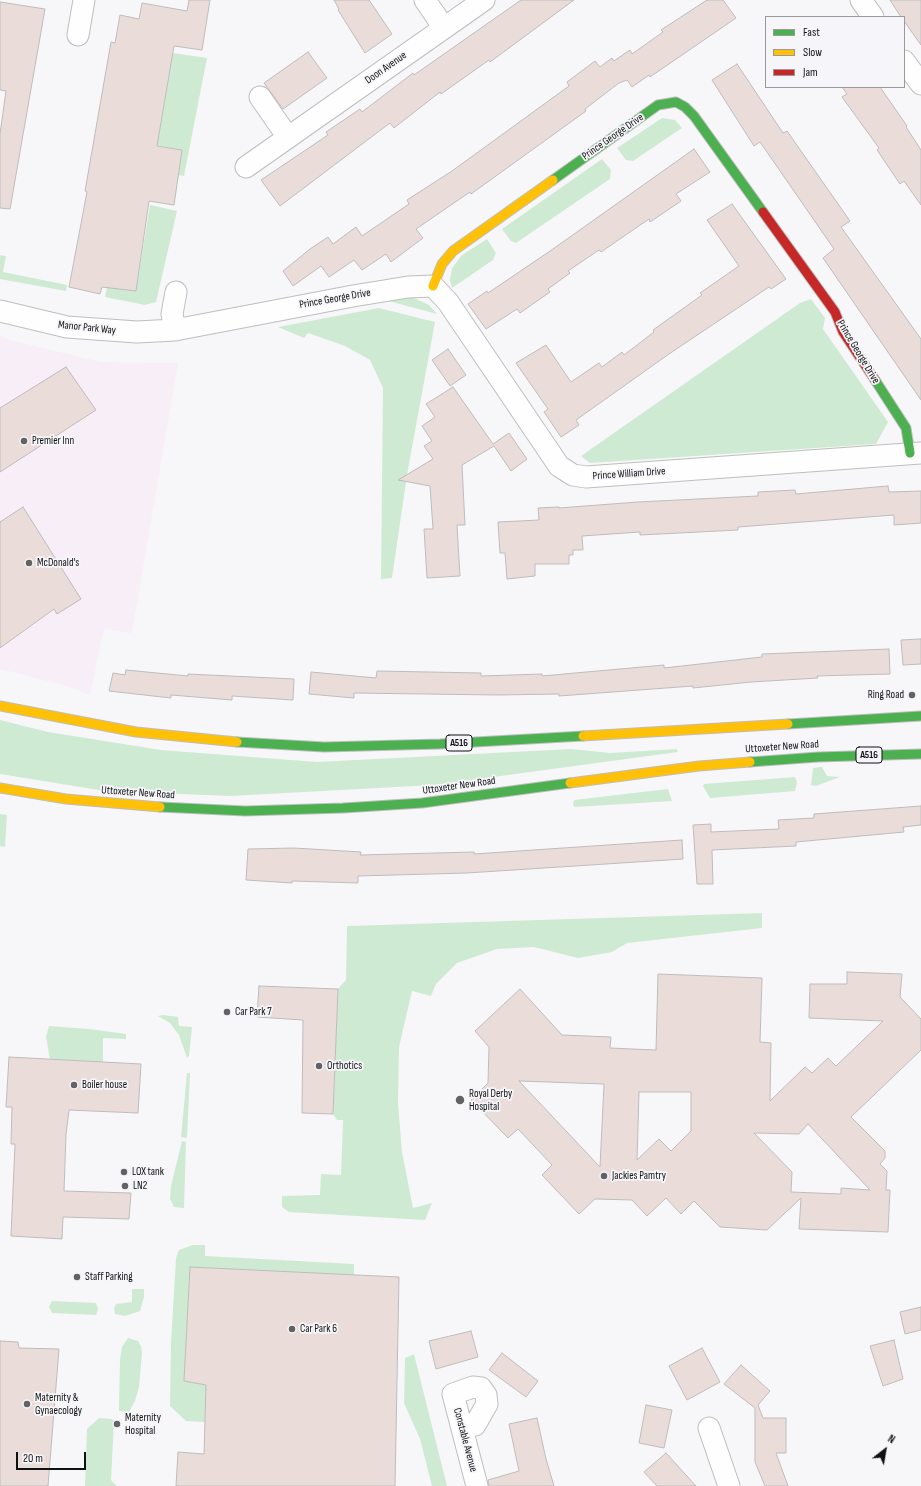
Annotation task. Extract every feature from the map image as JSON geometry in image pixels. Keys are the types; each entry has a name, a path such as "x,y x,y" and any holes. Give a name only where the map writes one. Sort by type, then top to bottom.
{"main road":[{"name":"Prince George Drive","path":"433,286 442,264 452,251 658,104 676,102 685,107 694,116 835,312 843,332 906,428 916,453"},
{"name":"Uttoxeter New Road","path":"0,706 136,732 256,744 324,747 487,742 921,716"},
{"name":"Uttoxeter New Road","path":"0,788 66,799 155,807 245,811 343,808 422,803 699,766 818,757 921,754"}],"street":[{"path":"78,35 84,0"},
{"path":"425,0 444,28"},
{"name":"Doon Avenue","path":"246,167 287,136 484,0"},
{"path":"861,0 872,16"},
{"path":"905,62 921,84"},
{"path":"260,97 287,136"},
{"name":"Prince George Drive","path":"175,330 346,297 408,287 433,286"},
{"name":"Prince William Drive","path":"433,286 448,302 560,466 573,475 594,476 916,453"},
{"path":"175,330 172,314 176,292"},
{"name":"Manor Park Way","path":"0,311 67,327 137,332 175,330"},
{"name":"Constable Avenue","path":"462,1427 475,1425 487,1404 486,1395 481,1388 473,1387 453,1394 478,1486"},
{"path":"709,1428 729,1486"}],"shaded area":[{"path":"0,335 10,340 101,362 178,363 132,633 104,629 90,695 63,685 0,669"}],"green space":[{"path":"173,53 207,58 184,176 178,175 182,150 144,143 159,135"},
{"path":"662,118 675,120 682,128 633,161 626,160 617,148"},
{"path":"602,159 611,170 610,179 516,243 511,241 502,229"},
{"path":"150,205 177,211 156,302 145,305 105,297 107,287 136,291"},
{"path":"487,239 496,253 493,260 452,288 450,280 452,268 462,255"},
{"path":"0,255 6,256 3,272 67,285 66,291 0,279"},
{"path":"414,298 429,305 437,314 385,300"},
{"path":"811,299 825,318 823,329 888,422 876,444 590,463 581,456 800,303"},
{"path":"379,308 435,322 407,475 392,578 381,579 383,388 370,360 345,346 308,333 304,338 278,327"},
{"path":"0,720 48,732 161,750 317,762 571,749 610,753 677,749 678,752 434,785 230,796 105,791 0,774"},
{"path":"822,767 827,776 840,777 816,786 811,785 813,768"},
{"path":"795,777 797,782 795,791 710,798 703,786 704,784"},
{"path":"668,789 672,801 575,807 573,805 574,800"},
{"path":"0,814 7,815 5,847 0,846"},
{"path":"762,913 762,928 627,943 612,952 578,958 534,947 497,949 457,963 436,984 431,996 412,991 399,1047 398,1103 402,1152 413,1208 432,1203 425,1220 289,1212 282,1207 282,1196 320,1195 321,1174 341,1175 343,1120 337,1120 333,1114 338,989 346,980 347,926"},
{"path":"163,1015 178,1017 179,1026 192,1027 189,1056 187,1058 179,1035 170,1023 158,1016"},
{"path":"49,1026 126,1034 126,1039 103,1038 103,1062 50,1059 46,1037"},
{"path":"187,1073 190,1073 187,1138 181,1137"},
{"path":"182,1141 186,1142 184,1208 174,1207 170,1199 171,1186"},
{"path":"193,1245 205,1245 205,1256 354,1264 354,1275 190,1267 184,1381 206,1385 205,1422 186,1421 170,1406 171,1343 176,1258 179,1250"},
{"path":"132,1289 144,1289 144,1297 140,1311 125,1316 115,1314 114,1308 116,1304 132,1302"},
{"path":"52,1301 96,1303 98,1309 96,1315 52,1313 49,1307"},
{"path":"128,1338 138,1341 141,1346 142,1353 139,1387 135,1401 129,1412 119,1411 120,1360 122,1347"},
{"path":"414,1354 447,1486 432,1486 420,1439 404,1403 405,1358"},
{"path":"99,1418 112,1419 114,1421 111,1480 117,1486 85,1486 87,1429"}],"building":[{"path":"189,0 210,0 202,50 174,46 157,146 182,150 174,205 149,201 136,291 102,287 100,294 69,287 87,192 85,191 111,42 115,43 120,15 139,19 142,3 187,11"},
{"path":"334,0 369,0 392,34 365,53 338,10 339,9"},
{"path":"521,0 574,0 490,62 489,60 441,94 440,92 394,128 390,123 280,206 261,180 328,135 326,132 360,109 362,112 413,73 414,75"},
{"path":"707,0 723,0 736,18 650,77 649,75 632,87 627,80 619,83 585,109 586,111 471,194 470,192 416,229 423,238 391,262 386,254 362,270 354,260 329,277 321,266 293,286 283,271 310,249 328,237 333,244 356,227 362,236 409,204 407,200 452,171 569,86 567,82 595,61 600,67 612,58 614,61 630,50 632,54 663,32 661,30"},
{"path":"890,0 921,0 921,45 905,22 905,16 900,16"},
{"path":"0,2 45,9 10,209 0,208 0,134 6,91 0,90"},
{"path":"308,52 327,78 283,109 264,83"},
{"path":"737,64 783,133 787,131 850,221 841,227 921,339 921,400 823,258 834,249 760,142 754,146 712,80"},
{"path":"843,88 881,88 907,126 906,127 921,150 921,205 904,181 900,184 877,150 879,148 842,97 847,94"},
{"path":"694,149 710,172 676,194 681,201 650,222 649,219 601,252 599,250 568,271 570,273 548,289 550,292 520,313 517,309 486,329 468,304 487,291 488,293 553,249"},
{"path":"732,204 786,279 771,289 769,287 669,354 576,420 579,425 561,437 544,412 548,409 516,363 546,345 571,382 599,363 602,367 622,352 624,355 654,332 653,330 702,295 700,293 739,266 707,220"},
{"path":"448,349 466,375 450,386 432,360"},
{"name":"Premier Inn","path":"66,367 96,410 0,472 0,408"},
{"path":"453,387 493,444 509,433 527,459 511,471 494,446 462,465 465,525 457,525 460,576 427,578 424,529 433,529 430,486 398,480 433,459 424,446 432,441 422,426 435,417 426,404"},
{"path":"888,486 889,492 921,491 921,523 894,525 894,515 738,527 738,530 640,535 640,532 582,536 583,550 573,550 573,555 569,555 569,564 535,564 535,576 507,579 505,553 500,553 498,522 539,520 538,508 758,496 758,492 795,490 796,494"},
{"name":"McDonald's","path":"23,507 81,599 57,614 54,609 0,648 0,522"},
{"path":"921,639 921,664 903,665 901,640"},
{"path":"889,649 890,674 817,676 818,678 751,682 693,688 693,686 559,696 559,694 497,695 354,693 354,698 309,694 311,672 376,678 377,671 481,673 481,676 542,674 542,676 664,665 664,668 762,657 762,654"},
{"path":"126,670 188,676 188,674 294,679 293,700 232,696 232,700 171,695 171,698 109,691 113,673 125,675"},
{"path":"921,806 921,825 903,827 904,832 796,842 796,846 712,850 713,884 697,884 693,825 711,824 711,832 779,829 778,820 814,818 814,814"},
{"path":"682,840 683,859 467,873 358,876 358,883 292,881 292,883 246,880 248,849 294,848 361,852 360,855 474,852 474,854"},
{"path":"847,972 902,974 900,997 921,1019 921,1050 851,1117 885,1151 885,1158 880,1164 887,1171 886,1190 890,1190 888,1232 799,1229 801,1198 767,1230 720,1227 694,1201 681,1214 666,1198 647,1216 632,1200 595,1199 579,1214 542,1175 552,1165 518,1129 508,1138 471,1100 488,1083 489,1047 475,1031 520,989 562,1035 611,1037 610,1048 656,1050 658,974 762,978 760,1042 771,1043 770,1101 805,1067 812,1073 828,1058 836,1066 883,1021 809,1018 810,984 847,984","holes":["519,1081 604,1084 600,1167","639,1092 691,1092 691,1131 671,1151 659,1139 637,1160","808,1124 870,1190 841,1188 841,1194 791,1192 792,1172 754,1133 799,1134"]},
{"name":"Orthotics","path":"259,986 338,989 333,1114 302,1113 303,1020 257,1017"},
{"path":"9,1057 141,1064 138,1113 69,1110 66,1135 64,1191 131,1193 129,1219 63,1217 62,1239 11,1236 15,1144 11,1144 12,1107 6,1107"},
{"name":"Car Park 6","path":"190,1267 399,1277 395,1486 176,1486 178,1452 204,1454 206,1385 184,1381"},
{"path":"921,1307 921,1330 905,1334 900,1312"},
{"path":"471,1331 478,1357 436,1369 429,1341"},
{"path":"894,1340 903,1379 883,1386 870,1346"},
{"name":"Maternity & Gynaecology","path":"0,1341 18,1342 19,1348 59,1349 48,1486 0,1486"},
{"path":"702,1348 720,1382 687,1400 669,1366"},
{"path":"502,1353 538,1381 526,1397 489,1370"},
{"path":"741,1365 770,1391 758,1405 763,1418 786,1418 786,1453 776,1453 788,1486 765,1486 755,1462 755,1408 724,1384"},
{"path":"646,1405 672,1410 664,1448 639,1443"},
{"path":"537,1418 546,1459 554,1486 489,1486 488,1480 519,1471 509,1424"},
{"path":"666,1453 696,1486 657,1486 644,1472"}],"traffic: fast":[{"path":"553,180 658,105 676,102 685,107 694,116 763,212"},
{"path":"875,380 906,428 910,453"},
{"path":"788,724 921,716"},
{"path":"237,742 324,747 440,744 583,736"},
{"path":"750,762 818,757 921,754"},
{"path":"160,807 245,811 343,808 422,803 570,783"}],"traffic: slow":[{"path":"433,286 442,264 453,251 553,180"},
{"path":"0,706 136,732 237,742"},
{"path":"583,736 788,724"},
{"path":"570,783 699,766 750,762"},
{"path":"0,788 66,799 160,807"}],"traffic: jam":[{"path":"763,212 835,312 843,332 875,380"}],"place":[{"name":"Premier Inn","path":"24,441"},
{"name":"McDonald's","path":"29,563"},
{"name":"Ring Road","path":"912,695"},
{"name":"Car Park 7","path":"227,1012"},
{"name":"Orthotics","path":"319,1066"},
{"name":"Boiler house","path":"74,1085"},
{"name":"Royal Derby Hospital","path":"460,1100"},
{"name":"LOX tank","path":"124,1172"},
{"name":"Jackies Pamtry","path":"604,1176"},
{"name":"LN2","path":"125,1186"},
{"name":"Staff Parking","path":"77,1277"},
{"name":"Car Park 6","path":"292,1329"},
{"name":"Maternity & Gynaecology","path":"27,1404"},
{"name":"Maternity Hospital","path":"117,1424"}]}
